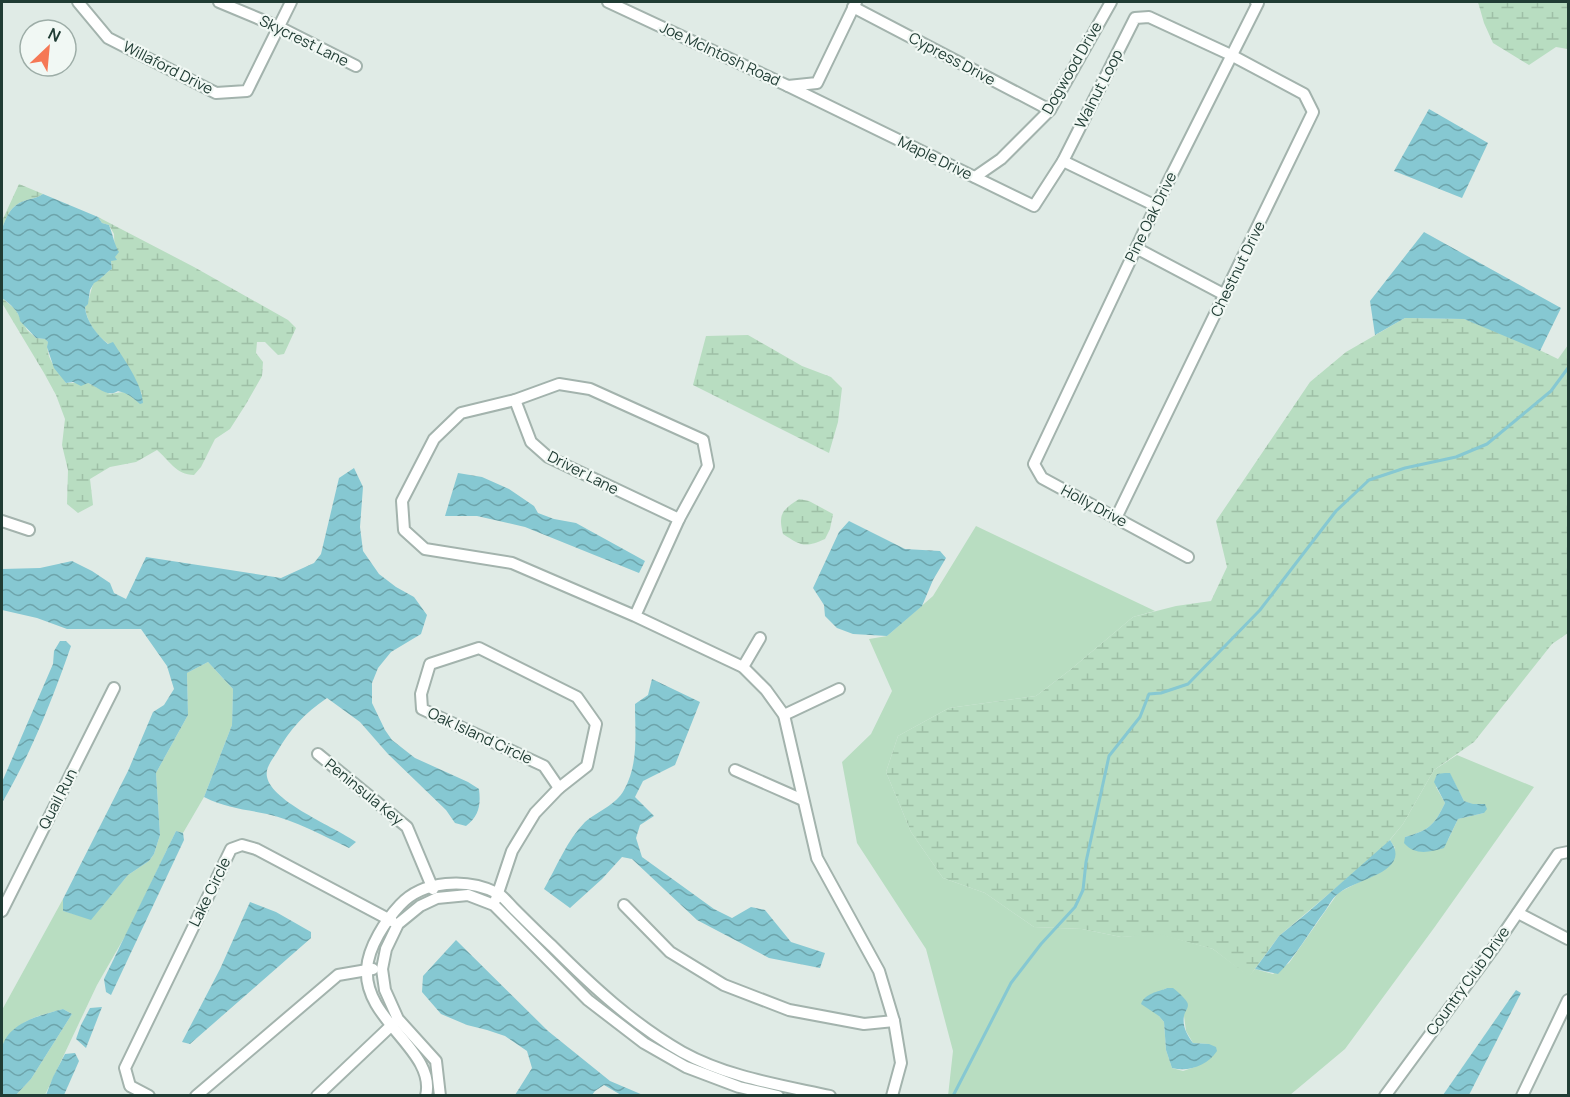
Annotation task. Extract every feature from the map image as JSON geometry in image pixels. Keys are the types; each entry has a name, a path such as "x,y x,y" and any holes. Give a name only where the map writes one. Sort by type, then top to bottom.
{"street":[{"name":"Willaford Drive","path":"78,2 108,38 216,93 247,91 291,2"},
{"name":"Skycrest Lane","path":"219,2 279,27 356,66"},
{"name":"Joe McIntosh Road","path":"608,2 788,86 817,83 855,4"},
{"name":"Dogwood Drive","path":"975,177 1001,159 1050,110 1111,2"},
{"name":"Pine Oak Drive","path":"1047,435 1156,206 1258,3 1256,2"},
{"name":"Cypress Drive","path":"855,4 1050,110"},
{"name":"Walnut Loop","path":"1063,161 1135,18 1149,17 1230,55"},
{"name":"Chestnut Drive","path":"1116,518 1313,112 1304,94 1230,55"},
{"name":"Maple Drive","path":"788,86 1034,206 1063,161"},
{"path":"1063,161 1156,206"},
{"path":"1136,248 1225,295"},
{"path":"635,616 679,519 708,466 703,440 590,388 559,384 515,400 461,413 434,439 402,501 404,530 425,549 512,563 635,616 743,666 766,690 784,715 817,858 879,971 894,1021 901,1063 892,1095"},
{"name":"Driver Lane","path":"515,400 531,442 548,457 679,519"},
{"name":"Holly Drive","path":"1047,435 1034,464 1042,478 1188,557"},
{"path":"2,521 29,530"},
{"path":"743,666 760,638"},
{"name":"Oak Island Circle","path":"494,904 512,852 535,813 559,788 587,766 596,724 577,697 478,648 430,664 421,694 422,709 544,766 559,788"},
{"name":"Quail Run","path":"2,911 114,688"},
{"path":"784,715 839,689"},
{"name":"Peninsula Key","path":"318,754 407,827 436,898"},
{"path":"735,770 803,800"},
{"name":"Lake Circle","path":"149,1095 130,1086 125,1068 231,849 242,845 255,849 393,921"},
{"path":"1518,913 1558,854 1569,852"},
{"path":"441,1095 436,1061 371,998 366,969 374,944 393,921 407,898 431,885 466,883 498,893 588,982 628,1016 681,1051 737,1075 830,1095"},
{"path":"426,1095 425,1071 395,1023 385,990 382,969 386,949 393,921 436,898 468,895 494,904 588,1000 644,1043 686,1067 739,1087 778,1095"},
{"path":"624,905 670,952 724,985 789,1010 864,1024 894,1021"},
{"name":"Country Club Drive","path":"1385,1095 1518,913 1569,939"},
{"path":"196,1095 338,975 366,969 382,969"},
{"path":"1522,1095 1569,1000"},
{"path":"317,1095 395,1023"},
{"path":"676,1062 681,1051"},
{"path":"426,1080 439,1079"}],"green space":[{"path":"1478,2 1568,2 1568,49 1556,47 1529,65 1493,43"},
{"path":"19,184 43,194 12,208 2,229 2,221"},
{"path":"98,217 194,267 288,320 296,328 284,354 278,355 265,342 257,342 256,353 263,362 262,376 230,429 215,439 201,467 194,475 178,470 157,450 136,462 110,467 90,479 93,505 78,513 67,504 68,470 62,445 65,419 56,395 2,303 2,298 15,309 27,330 36,338 45,339 48,342 50,359 66,383 88,383 110,394 125,393 134,399 142,394 116,348 91,326 86,313 85,307 94,282 112,269 111,261 115,257 114,234 109,225 102,223"},
{"path":"1405,318 1464,319 1523,342 1558,359 1568,345 1568,633 1552,644 1474,742 1434,770 1403,824 1383,848 1279,936 1249,977 1213,949 1161,935 1121,937 1082,929 1034,927 985,893 943,878 911,832 886,772 898,736 949,708 1036,696 1133,617 1176,606 1211,601 1227,567 1216,521 1310,382 1346,352"},
{"path":"748,335 802,366 831,377 842,388 838,422 829,453 693,385 706,336"},
{"path":"799,499 809,501 833,514 825,539 808,545 794,541 783,534 781,517 789,506"},
{"path":"976,526 1155,611 1133,617 1036,696 949,708 898,736 886,772 911,832 943,878 985,893 1034,927 1082,929 1121,937 1160,934 1213,949 1249,976 1255,969 1273,974 1289,963 1338,893 1363,880 1395,848 1390,840 1403,824 1434,770 1457,755 1534,787 1345,1049 1290,1095 948,1096 953,1051 926,949 857,843 842,762 871,734 892,691 869,639 887,636 933,596","holes":["1450,774 1464,801 1484,813 1458,819 1448,840 1405,837 1430,826 1437,817 1445,803 1436,787","1167,988 1184,1016 1186,1031 1193,1043 1209,1044 1195,1067 1183,1071 1172,1068 1166,1050 1164,1022 1159,1016 1158,992"]},
{"path":"208,662 233,689 232,725 204,797 183,833 176,831 128,931 97,985 45,1095 16,1095 31,1079 72,1014 63,1009 27,1021 14,1031 2,1047 2,1010 63,899 63,911 91,919 128,875 149,861 154,854 160,835 156,773 188,715 187,673"}],"water":[{"path":"1429,109 1488,143 1462,198 1394,171"},
{"path":"43,194 98,217 102,223 109,225 119,252 115,257 117,260 111,261 112,269 94,283 85,307 96,332 108,344 113,342 127,363 136,379 143,403 140,404 122,392 106,393 88,383 81,386 73,382 66,383 54,368 47,347 48,342 45,339 36,338 20,321 14,308 2,298 2,229 16,205"},
{"path":"1424,232 1561,308 1540,351 1464,319 1405,318 1375,335 1370,301"},
{"path":"354,468 363,487 360,527 363,551 379,574 414,597 427,615 421,634 391,652 378,668 372,683 372,703 392,740 415,758 479,789 480,800 474,818 466,826 455,823 446,810 388,754 360,722 327,698 305,716 287,736 269,764 267,777 271,786 292,805 356,842 349,848 288,820 227,806 204,797 232,725 233,689 208,662 187,673 188,715 156,773 160,835 154,854 149,861 128,875 91,920 63,911 63,899 128,771 153,712 164,705 174,689 167,666 141,629 67,629 37,618 2,610 2,569 40,568 72,561 110,583 114,593 126,599 146,557 281,578 314,563 321,554 339,478"},
{"path":"458,473 482,477 509,489 534,506 538,513 576,523 645,561 639,573 525,527 477,516 445,516"},
{"path":"849,521 905,549 940,551 946,558 922,606 887,636 853,634 837,628 825,616 824,605 813,588 839,532"},
{"path":"60,641 66,641 71,646 64,666 32,746 2,803 2,782 53,664 54,651"},
{"path":"652,679 700,702 675,765 643,781 635,797 654,816 640,825 636,838 642,857 714,909 732,918 751,907 765,910 791,942 825,953 820,968 769,958 697,920 632,859 622,857 570,908 544,889 579,829 585,822 616,800 624,790 634,759 635,704 648,695"},
{"path":"1450,773 1464,801 1485,804 1487,809 1484,813 1458,819 1444,848 1428,852 1413,850 1404,843 1405,837 1430,826 1437,817 1445,803 1434,782 1437,774"},
{"path":"176,831 183,833 184,840 111,995 106,992 104,979"},
{"path":"1390,840 1395,851 1394,860 1389,867 1337,895 1297,952 1278,974 1255,969 1279,936"},
{"path":"250,902 276,912 311,932 311,938 190,1044 182,1042 220,969"},
{"path":"456,940 548,1031 610,1081 643,1095 621,1095 604,1085 592,1095 515,1095 532,1068 527,1051 505,1036 467,1025 441,1014 422,992 423,976"},
{"path":"1173,988 1187,1002 1184,1023 1193,1043 1216,1047 1217,1051 1213,1056 1197,1067 1172,1068 1166,1050 1164,1022 1141,1004 1149,995"},
{"path":"1516,990 1521,993 1469,1095 1443,1095"},
{"path":"102,1007 86,1048 76,1039 81,1025 90,1008"},
{"path":"63,1009 72,1014 31,1079 16,1095 2,1095 1,1059 5,1039 18,1026 27,1021"},
{"path":"75,1053 79,1061 64,1095 46,1095 65,1054"}],"waterway":[{"path":"953,1096 1011,983 1041,944 1075,907 1083,890 1086,862 1109,756 1140,717 1149,694 1161,693 1188,684 1260,610 1336,511 1369,480 1405,468 1456,457 1487,444 1551,391 1568,368"}]}
